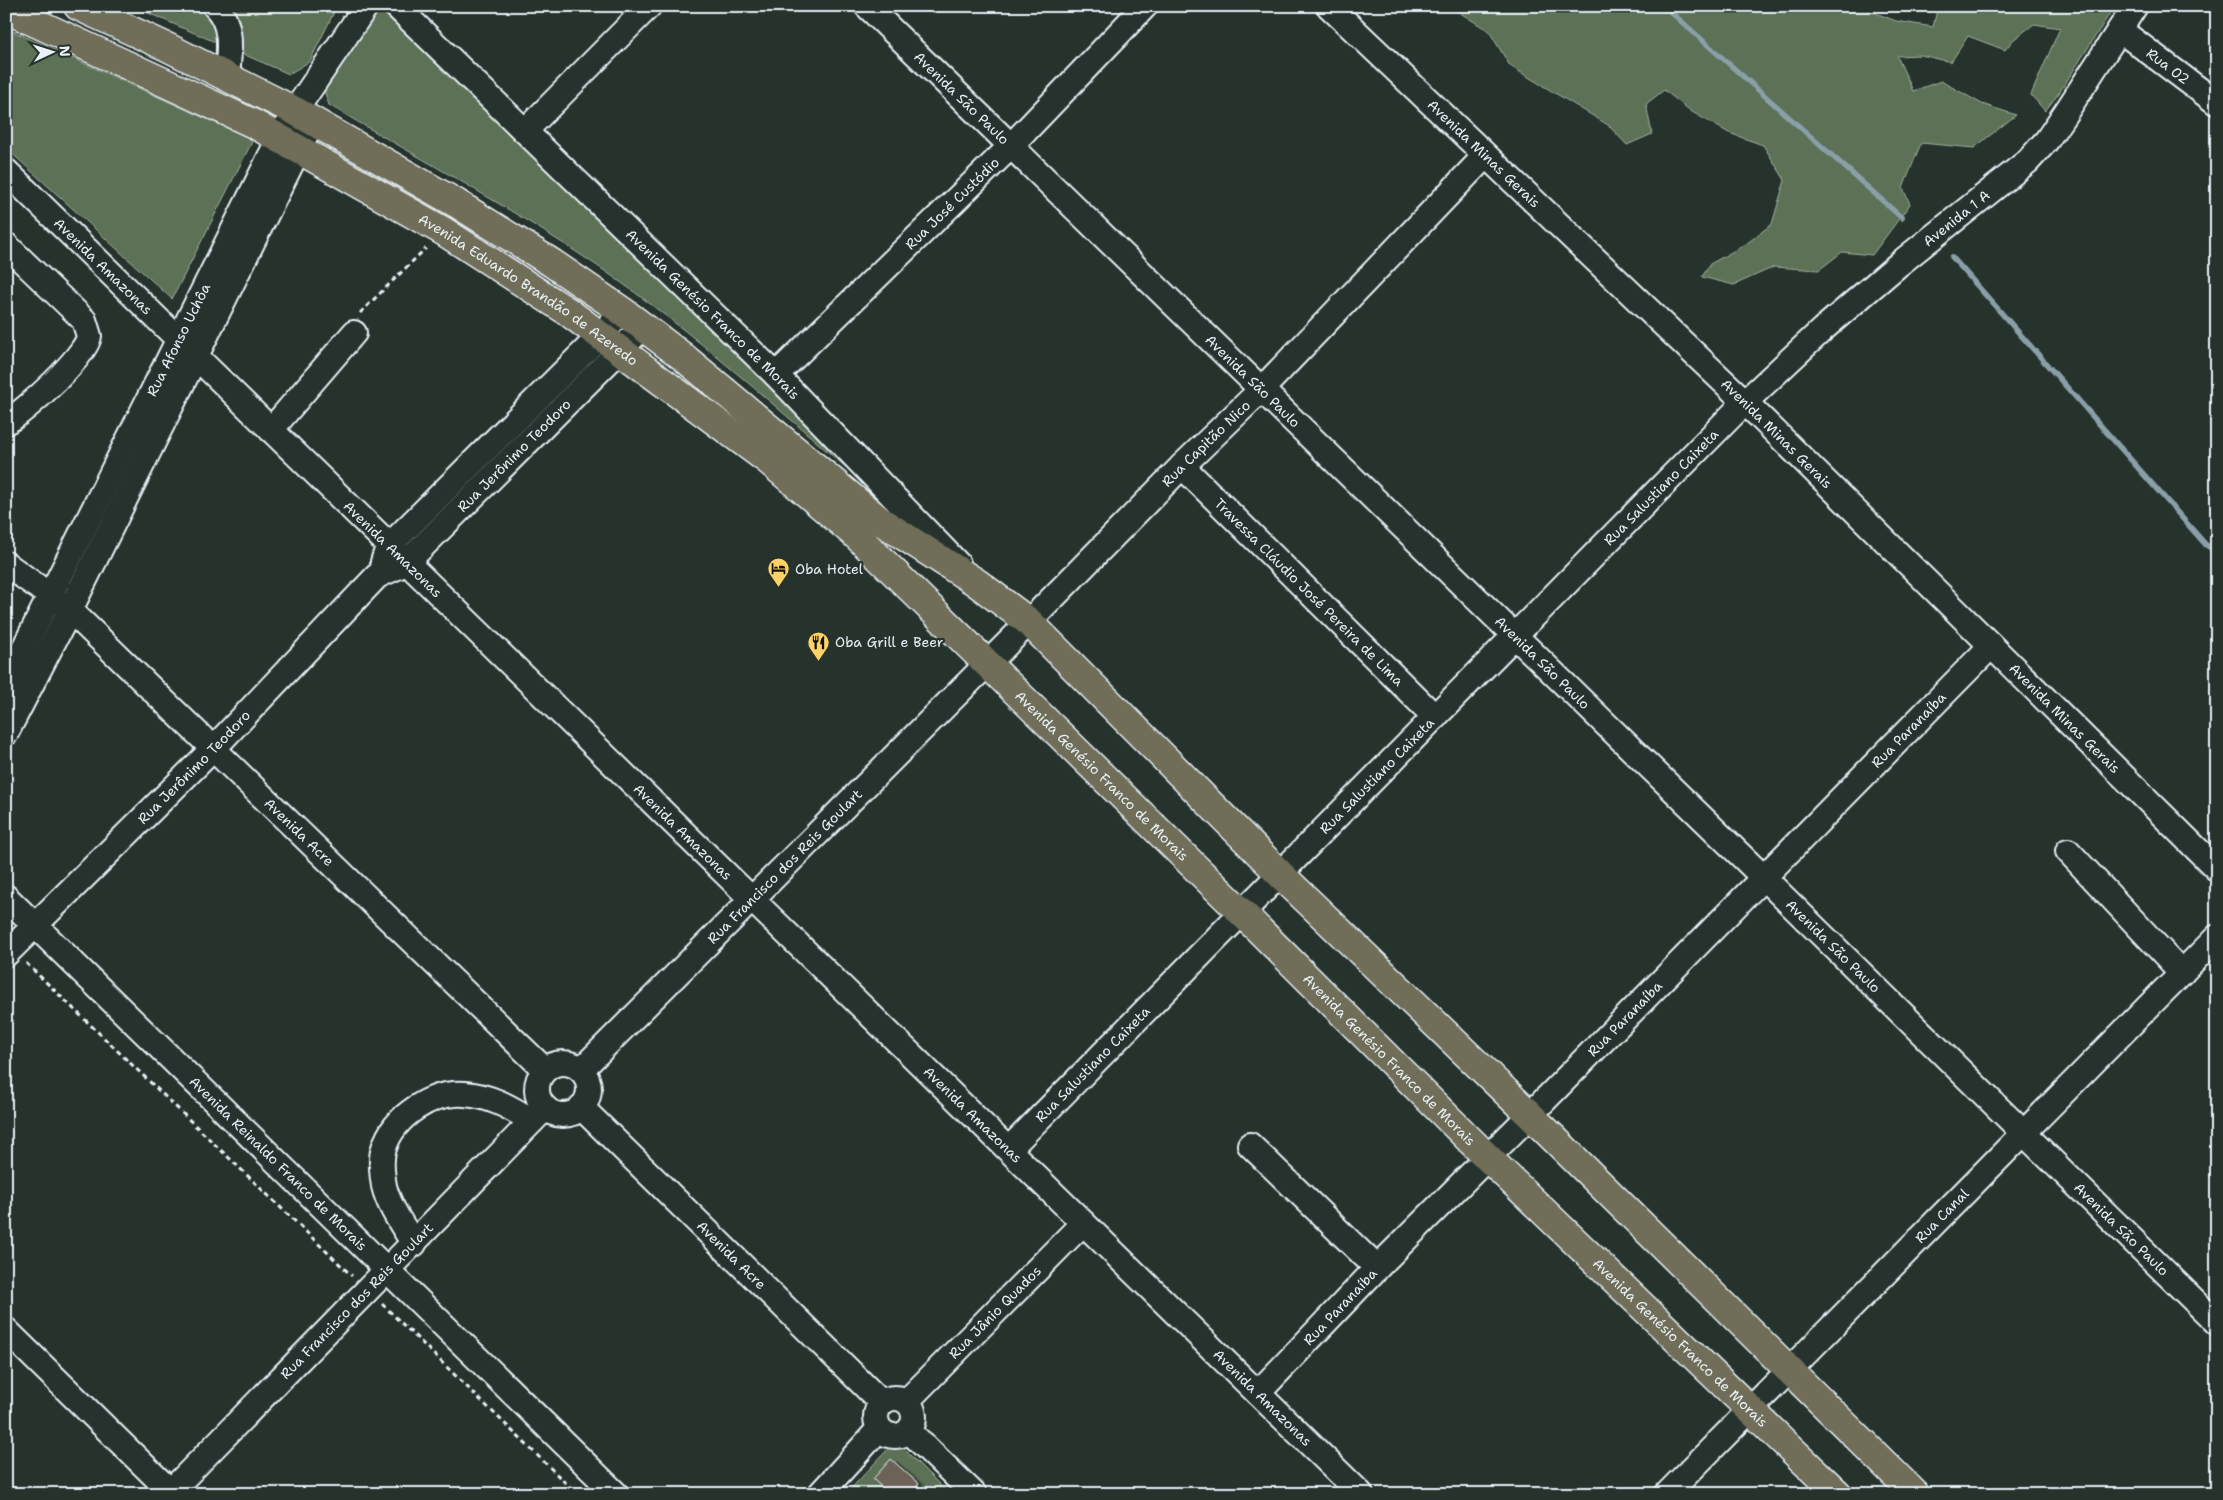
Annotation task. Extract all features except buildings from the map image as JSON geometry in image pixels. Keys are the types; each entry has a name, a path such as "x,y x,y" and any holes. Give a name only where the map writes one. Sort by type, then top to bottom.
{"main road":[{"path":"78,6 227,76 456,203 622,311 682,356 879,520 977,583"},
{"name":"Avenida Eduardo Brandão de Azeredo","path":"6,8 222,109 443,231 532,286 762,455 857,536 986,664"},
{"name":"Avenida Genésio Franco de Morais","path":"977,583 1029,622 1281,875 1530,1115 1916,1494"},
{"name":"Avenida Genésio Franco de Morais","path":"986,664 1244,914 1487,1156 1838,1494"}],"street":[{"path":"215,6 222,13 228,32 227,76"},
{"name":"Rua Afonso Uchôa","path":"6,684 52,596 179,340 366,6"},
{"name":"Avenida Genésio Franco de Morais","path":"396,6 776,375 977,583"},
{"path":"525,131 649,6"},
{"name":"Avenida São Paulo","path":"867,6 1764,877 2217,1323"},
{"name":"Rua José Custódio","path":"776,375 1011,146 1144,6"},
{"name":"Avenida Minas Gerais","path":"1329,6 1745,402 2217,869"},
{"name":"Avenida 1 A","path":"1745,402 1822,329 2028,161 2047,140 2135,6"},
{"name":"Rua 02","path":"2120,30 2214,94"},
{"name":"Rua Afonso Uchôa","path":"6,733 70,610 195,357 289,145"},
{"name":"Rua Capitão Nico","path":"1029,622 1182,466 1262,389 1485,156"},
{"name":"Avenida Amazonas","path":"6,171 388,547 753,899 1361,1494"},
{"path":"6,245 84,320 89,336 82,352 28,407 6,422"},
{"name":"Rua Jerônimo Teodoro","path":"9,952 34,924 212,750 377,576 406,563 610,343 622,311"},
{"name":"Rua Jerônimo Teodoro","path":"377,576 388,547 610,343 643,327"},
{"path":"271,430 354,333"},
{"name":"Rua Salustiano Caixeta","path":"1009,1149 1244,914 1745,402"},
{"name":"Travessa Cláudio José Pereira de Lima","path":"1182,466 1435,717"},
{"name":"Avenida Acre","path":"6,564 70,610 212,750 545,1070"},
{"path":"986,664 1029,622"},
{"name":"Rua Paranaíba","path":"1258,1393 1377,1268 1991,646"},
{"name":"Rua Francisco dos Reis Goulart","path":"581,1070 986,664"},
{"path":"2068,851 2182,973"},
{"name":"Avenida Reinaldo Franco de Morais","path":"6,897 616,1494"},
{"name":"Rua Canal","path":"1667,1494 2025,1134 2217,937"},
{"path":"414,1244 390,1202 384,1187 382,1155 395,1127 419,1106 435,1098 463,1094 492,1099 539,1114 552,1112 567,1114 581,1107 588,1093 588,1085 581,1070 573,1065 563,1063 553,1065 545,1070 539,1079 537,1089 539,1114"},
{"name":"Avenida Acre","path":"581,1107 882,1403"},
{"name":"Rua Francisco dos Reis Goulart","path":"170,1493 539,1114"},
{"path":"1250,1145 1377,1268"},
{"name":"Rua Jânio Quados","path":"907,1401 1083,1223"},
{"path":"6,1330 170,1493"},
{"path":"894,1398 907,1401 914,1412 913,1426 904,1435 890,1436 880,1428 876,1416 882,1403 894,1398"},
{"path":"820,1494 880,1428"},
{"path":"909,1431 974,1494"}],"path":[{"path":"354,333 360,311 443,231"},
{"path":"9,952 367,1290 577,1494"}],"green space":[{"path":"132,6 337,6 310,61 289,74"},
{"path":"1449,6 1866,6 1863,8 1896,21 1933,27 1938,6 2114,7 2059,93 2045,111 2031,95 2060,28 2034,24 2013,40 2005,50 1968,36 1951,62 1921,55 1897,56 1913,91 1941,81 1982,104 2016,115 1974,148 1921,143 1903,188 1910,204 1872,255 1842,252 1819,270 1774,267 1734,285 1702,277 1710,264 1746,244 1772,224 1785,180 1763,145 1729,133 1692,112 1664,90 1646,104 1652,134 1627,145 1608,125 1510,66 1489,31"},
{"path":"371,13 390,16 871,484 869,487 703,345 599,267 499,204 329,105 324,90"},
{"path":"6,28 253,140 172,299 6,148"},
{"path":"902,1447 949,1494 846,1494 889,1448"}],"waterway":[{"path":"1664,6 1902,218"},
{"path":"1952,257 2206,545 2217,551"}],"place":[{"name":"Oba Hotel","path":"779,588"},
{"name":"Oba Grill e Beer","path":"819,661"}]}
